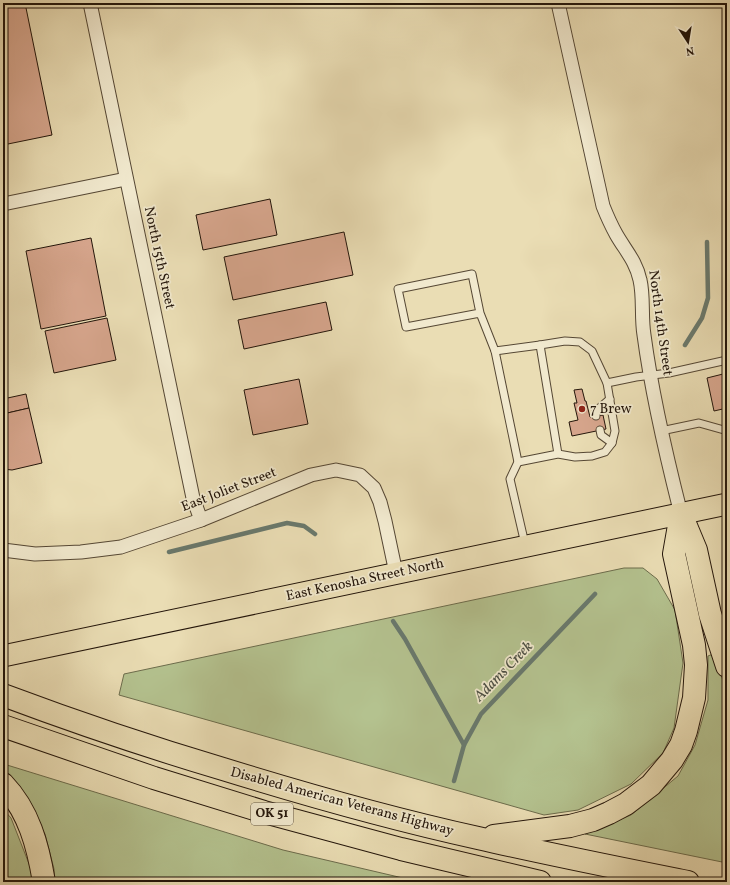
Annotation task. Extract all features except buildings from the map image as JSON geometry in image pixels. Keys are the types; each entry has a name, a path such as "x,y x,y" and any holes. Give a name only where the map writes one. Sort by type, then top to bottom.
{"highway":[{"path":"681,514 696,550 710,614 727,666"},
{"path":"477,838 570,826 593,820 621,807 639,794 651,784 672,760 681,745 686,731 696,683 694,644 674,554 681,514"},
{"name":"Disabled American Veterans Highway","path":"3,695 53,714 171,754 288,790 385,816 477,838 688,882"},
{"name":"Disabled American Veterans Highway","path":"3,726 154,778 264,812 401,849 540,882"},
{"path":"3,784 20,807 30,827 38,849 44,882"}],"main road":[{"name":"East Kenosha Street North","path":"3,656 727,504"}],"street":[{"name":"North 15th Street","path":"90,3 193,498 201,520"},
{"name":"North 14th Street","path":"558,3 603,206 616,235 636,267 640,280 644,333 650,375 667,459 681,514"},
{"path":"3,204 126,179"},
{"name":"East Joliet Street","path":"3,550 35,554 81,552 121,547 201,520 311,475 336,470 360,475 374,488 380,502 385,521 396,573"}],"lane":[{"path":"480,313 406,327 398,289 472,274 480,313 495,351 518,462 510,479 526,546"},
{"path":"495,351 565,341 580,342 592,350 607,383 615,431 612,443 605,452 592,456 575,457 558,454 518,462"},
{"path":"540,345 558,454"},
{"path":"607,383 669,373 727,360"},
{"path":"596,416 596,411 610,400"},
{"path":"662,431 699,423 727,430"},
{"path":"600,430 601,435 612,443"}],"green space":[{"path":"624,568 643,568 657,579 675,610 683,663 674,728 663,753 631,784 578,810 544,815 119,695 124,674"},
{"path":"713,654 727,691 727,863 585,834 631,815 678,776 695,745 708,700 708,656"},
{"path":"3,765 283,850 420,882 55,882 54,869 45,834 29,804 11,776 3,769"},
{"path":"3,809 11,818 33,874 32,882 3,882"}],"waterway":[{"name":"Adams Creek","path":"685,345 702,318 708,298 707,242"},
{"path":"169,552 287,523 304,526 315,534"},
{"name":"Adams Creek","path":"454,781 464,745 481,714 595,594"},
{"path":"393,621 405,639 464,745"}],"place":[{"name":"7 Brew","path":"582,409"}]}
